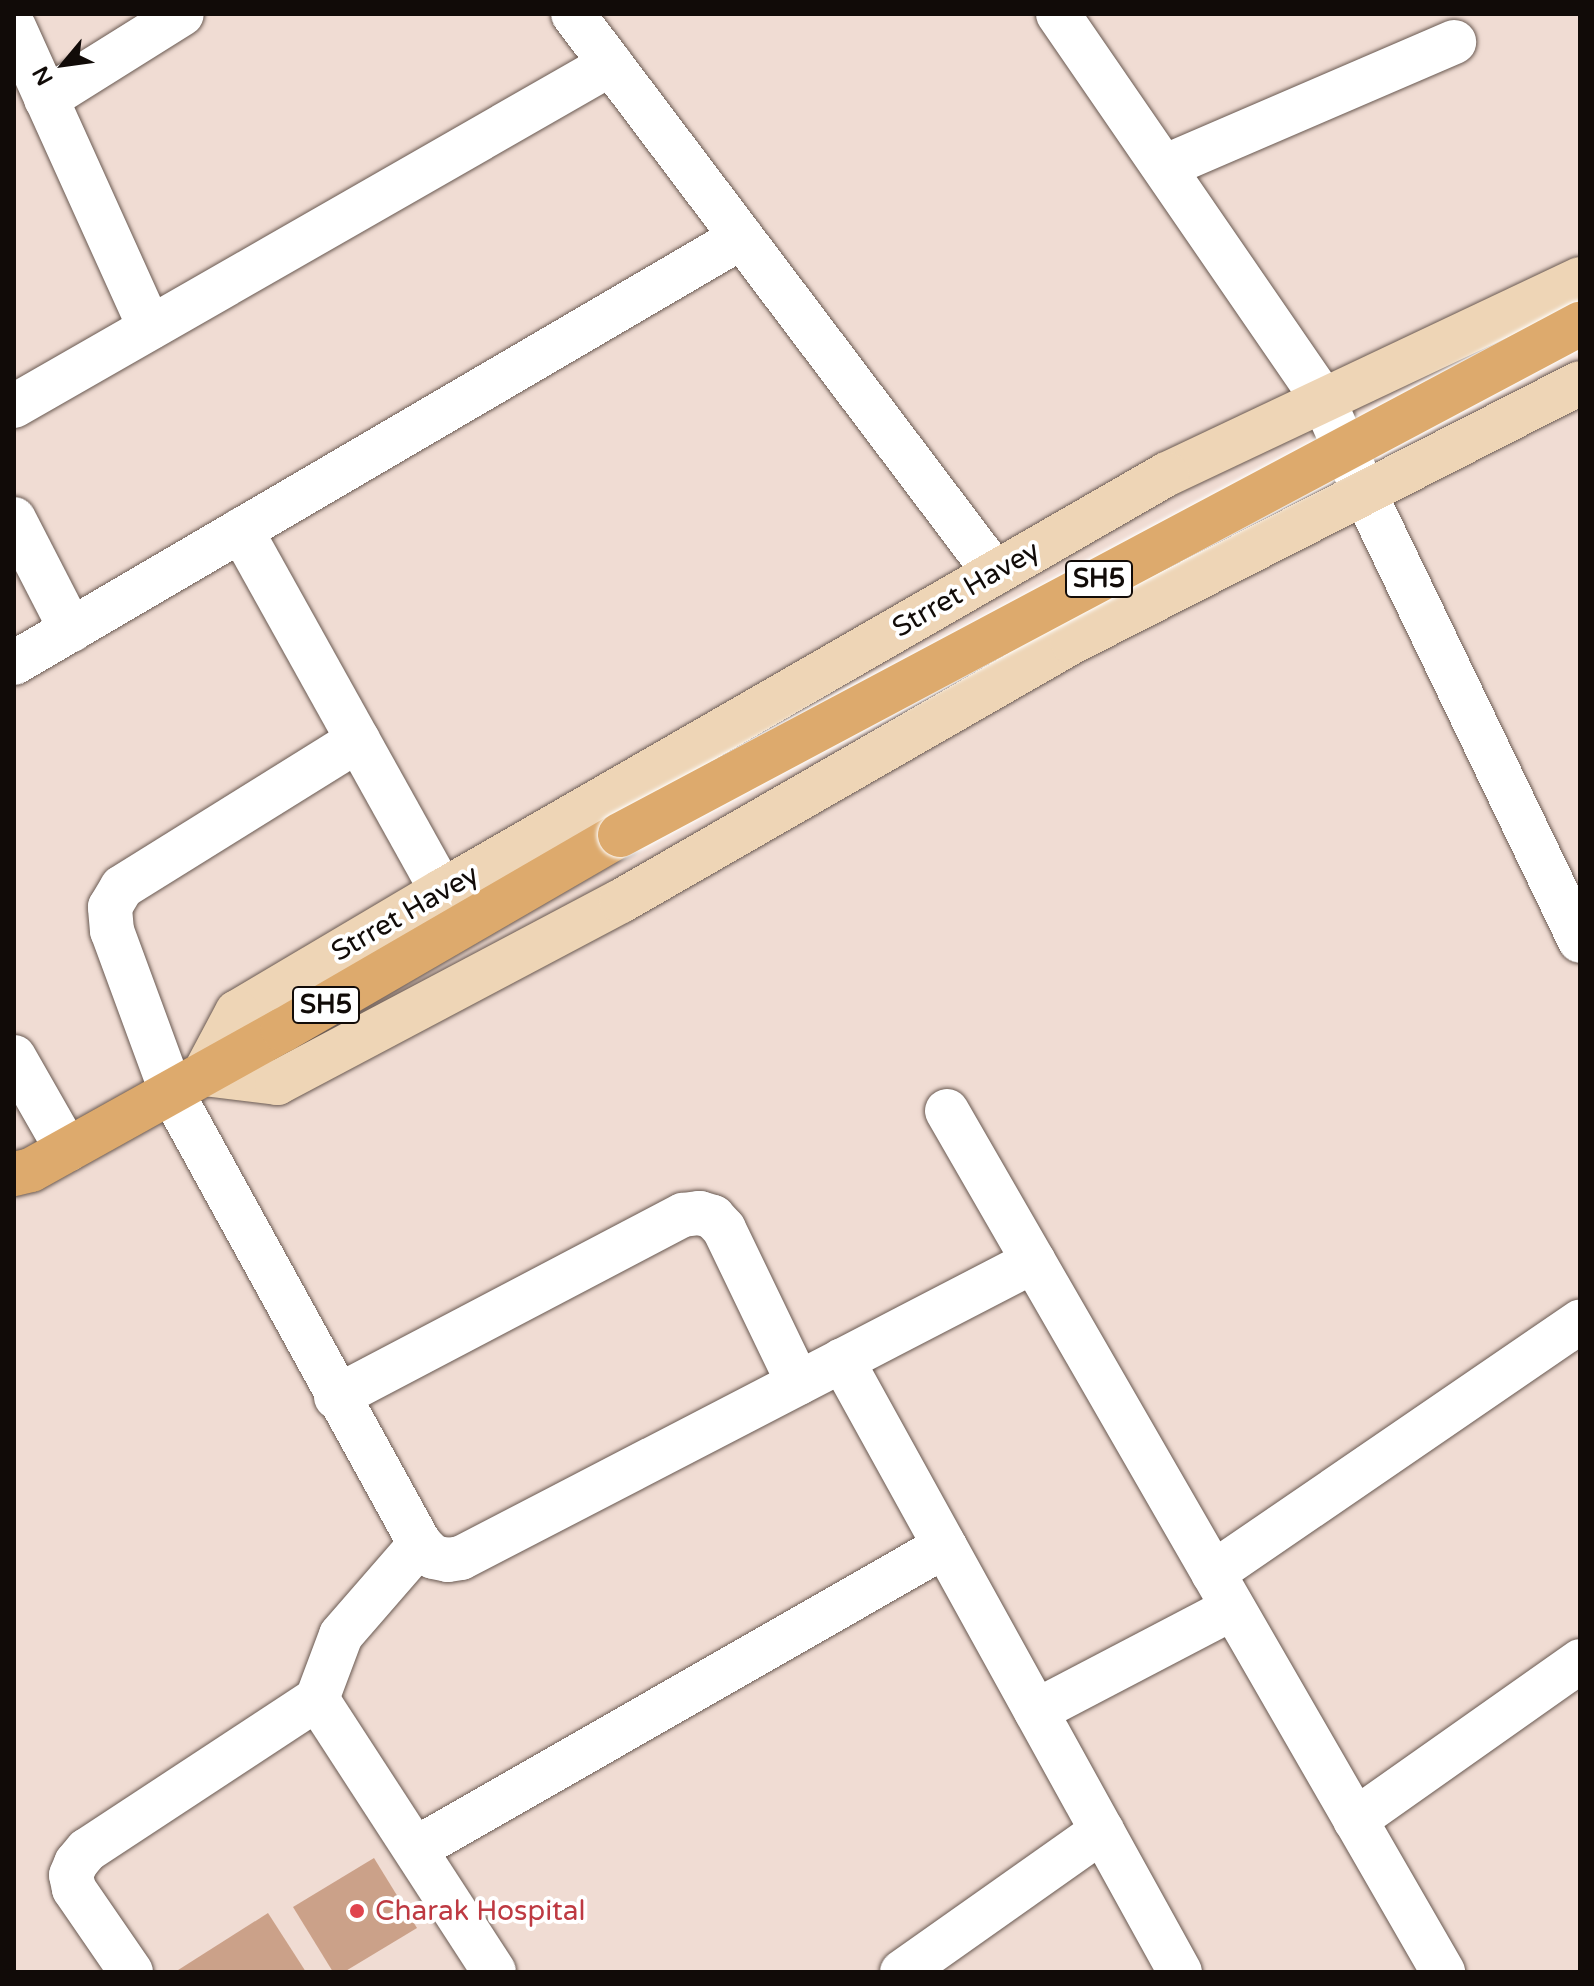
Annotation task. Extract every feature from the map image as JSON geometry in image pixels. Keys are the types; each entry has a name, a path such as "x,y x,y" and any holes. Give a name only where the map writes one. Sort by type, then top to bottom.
{"main road":[{"name":"SH5","path":"31,1171 620,835 1580,324"}],"street":[{"path":"46,99 182,14"},
{"path":"573,14 995,573"},
{"path":"1073,19 1164,167 1323,399 1364,492 1580,941"},
{"path":"14,27 150,328"},
{"path":"1164,167 1454,42"},
{"path":"14,406 611,64"},
{"path":"14,663 742,237"},
{"name":"Strret Havey","path":"188,1082 237,1012 442,891 1167,474 1580,279"},
{"path":"188,1082 277,1083 621,901 1072,642 1580,383"},
{"path":"14,519 71,630"},
{"path":"241,530 442,891"},
{"path":"358,740 122,887 110,907 112,931 188,1082 336,1397 420,1544 433,1557 448,1560 461,1558 1034,1261"},
{"path":"14,1057 31,1171"},
{"path":"947,1111 1443,1972"},
{"path":"336,1397 683,1215 700,1213 713,1217 724,1229 798,1383"},
{"path":"1036,1711 1223,1590 1580,1322"},
{"path":"842,1360 1180,1972"},
{"path":"131,1972 74,1889 71,1875 76,1863 87,1850 317,1699 341,1635 420,1544"},
{"path":"417,1848 945,1546"},
{"path":"1355,1820 1580,1661"},
{"path":"317,1699 417,1848 494,1972"},
{"path":"902,1972 1102,1831"}],"building":[{"path":"374,1858 417,1928 344,1972 333,1972 293,1907"},
{"path":"268,1913 306,1972 175,1972"}],"place":[{"name":"Charak Hospital","path":"357,1911"}]}
